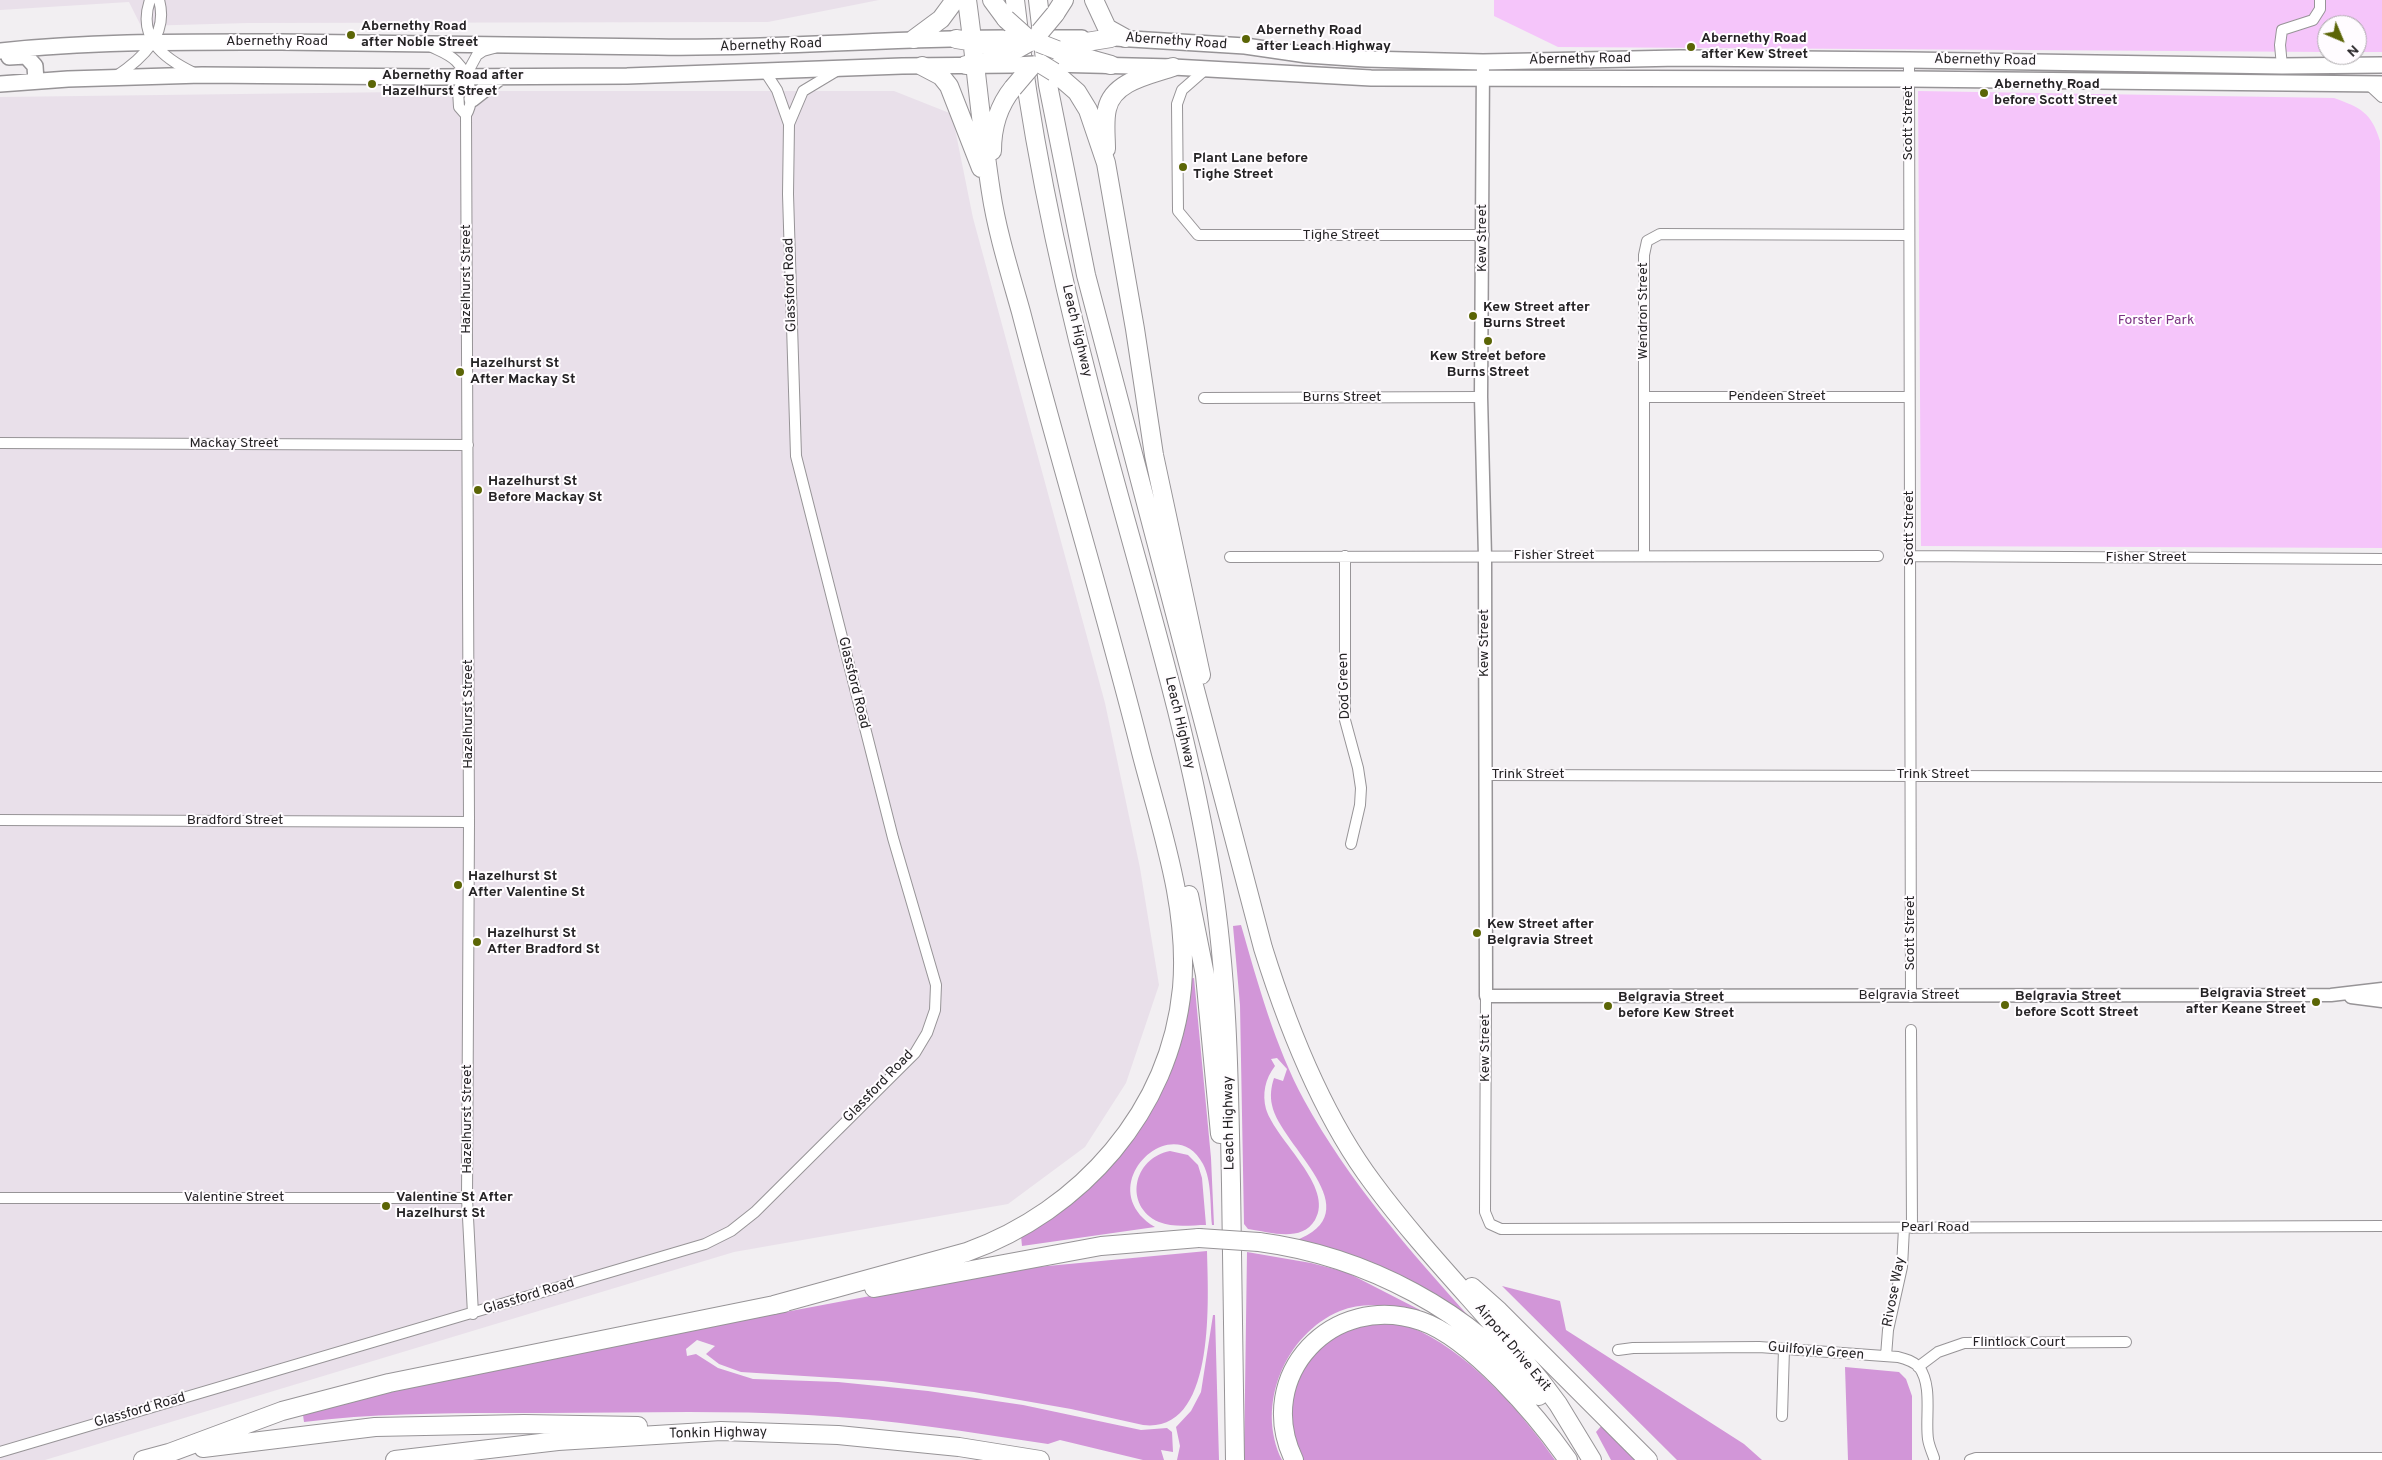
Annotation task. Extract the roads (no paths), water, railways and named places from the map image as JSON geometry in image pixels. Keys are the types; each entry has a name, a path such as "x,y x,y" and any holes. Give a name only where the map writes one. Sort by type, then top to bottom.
{"highway":[{"path":"914,40 941,19 955,0"},
{"path":"774,1305 967,1252 1019,1230 1068,1197 1108,1158 1143,1108 1166,1058 1177,1019 1182,989 1183,937 1178,898 1134,721 1096,578 1021,314 992,196 967,40 967,0"},
{"path":"992,0 1006,19 1031,39 1060,55 1111,64"},
{"name":"Leach Highway","path":"1015,0 1028,102 1045,200 1091,393 1171,685 1199,810 1212,881 1229,1040 1234,1460"},
{"name":"Leach Highway","path":"1038,0 1048,85 1086,275 1263,948 1294,1038 1308,1072 1373,1183 1423,1244"},
{"path":"1094,0 1107,28 1118,38"},
{"path":"972,65 1010,52 1031,39 1060,7"},
{"path":"992,196 992,141 995,124 1000,107 1013,88 1038,64 1090,40 1118,38"},
{"path":"967,40 1010,52 1038,64 1060,55"},
{"path":"1060,55 1077,92 1088,110 1106,163 1135,328 1154,455 1200,666 1209,740"},
{"path":"922,66 941,76 949,86 992,196"},
{"path":"1106,163 1106,110 1110,100 1118,90 1128,83 1173,67"},
{"path":"1134,721 1169,821 1198,938 1208,1009 1218,1125 1231,1191"},
{"path":"143,1460 169,1453 282,1411 389,1383 774,1305 1101,1246 1199,1238 1259,1242 1316,1253 1354,1265 1407,1289 1451,1316 1498,1355 1535,1391 1590,1460"},
{"path":"1423,1244 1499,1311 1648,1460"},
{"name":"Airport Drive Exit","path":"1423,1244 1540,1380 1562,1411 1590,1460"},
{"path":"1294,1460 1285,1436 1283,1413 1286,1388 1297,1363 1316,1340 1341,1323 1367,1315 1386,1314 1421,1321 1436,1328 1460,1344 1516,1395 1568,1460"},
{"path":"169,1453 289,1436 384,1426 581,1424 721,1431"},
{"name":"Tonkin Highway","path":"395,1460 558,1441 721,1431 838,1435 959,1447 1040,1460"}],"main road":[{"name":"Abernethy Road","path":"1118,38 1245,46 1337,58 1483,62 1680,58 2282,66 2382,65"},
{"name":"Abernethy Road","path":"0,53 64,44 153,42 422,42 727,48 914,40 967,40"},
{"path":"0,53 26,56 35,66 36,82"},
{"name":"Abernethy Road","path":"1111,64 1371,78 1909,79 2375,84"},
{"name":"Abernethy Road","path":"0,84 115,77 197,75 627,76 764,70 972,65"},
{"path":"472,99 500,77"}],"street":[{"path":"150,0 146,26 153,42 164,56 197,75"},
{"path":"115,77 144,56 153,42 162,22 158,0"},
{"path":"2282,66 2280,46 2282,30 2313,20 2320,9 2320,0"},
{"path":"422,42 455,60 472,91 472,99"},
{"name":"Hazelhurst Street","path":"466,115 459,107 458,90 472,62 483,51 513,44"},
{"name":"Scott Street","path":"1910,60 1911,996"},
{"name":"Kew Street","path":"1483,62 1484,235 1481,397 1485,557 1485,1212 1490,1224"},
{"name":"Glassford Road","path":"789,124 803,91 841,68"},
{"name":"Tighe Street","path":"1206,68 1182,90 1177,104 1178,211 1198,235 1484,235"},
{"name":"Glassford Road","path":"0,1452 705,1244 731,1231 755,1212 915,1053 927,1033 935,1010 936,985 931,962 893,838 796,456 788,194 789,124 777,90 764,70"},
{"path":"2375,84 2382,98"},
{"name":"Hazelhurst Street","path":"472,99 472,106 466,115 469,822 467,1198 473,1314"},
{"name":"Wendron Street","path":"1644,556 1644,255 1648,241 1660,234 1910,235"},
{"name":"Burns Street","path":"1204,398 1481,397"},
{"name":"Pendeen Street","path":"1645,397 1909,397"},
{"name":"Mackay Street","path":"0,443 468,445"},
{"name":"Dod Green","path":"1345,556 1345,720 1358,768 1361,788 1360,805 1351,844"},
{"name":"Fisher Street","path":"1230,557 1878,556"},
{"name":"Fisher Street","path":"1910,556 2382,559"},
{"name":"Trink Street","path":"1485,776 2382,777"},
{"name":"Bradford Street","path":"0,820 469,822"},
{"name":"Belgravia Street","path":"1486,996 2331,994 2382,990"},
{"name":"Belgravia Street","path":"2331,994 2382,1002"},
{"path":"1908,1228 1911,1030"},
{"name":"Valentine Street","path":"0,1198 467,1198"},
{"name":"Pearl Road","path":"1490,1224 1501,1229 2382,1226"},
{"name":"Rivose Way","path":"1886,1356 1888,1330 1902,1267 1908,1228"},
{"name":"Flintlock Court","path":"1918,1367 1938,1352 1964,1343 2126,1342"},
{"name":"Guilfoyle Green","path":"1618,1350 1633,1348 1758,1347 1886,1356 1906,1359 1918,1367"},
{"path":"1782,1416 1784,1349"},
{"path":"1918,1367 1925,1384 1928,1440 1934,1458"},
{"path":"1970,1460 1976,1458 2382,1458"}],"place":[{"name":"Abernethy Road after Noble Street","path":"351,35"},
{"name":"Abernethy Road after Leach Highway","path":"1246,39"},
{"name":"Abernethy Road after Kew Street","path":"1691,47"},
{"name":"Abernethy Road after Hazelhurst Street","path":"372,84"},
{"name":"Abernethy Road before Scott Street","path":"1984,93"},
{"name":"Plant Lane before Tighe Street","path":"1183,167"},
{"name":"Kew Street after Burns Street","path":"1473,316"},
{"name":"Kew Street before Burns Street","path":"1488,341"},
{"name":"Hazelhurst St After Mackay St","path":"460,372"},
{"name":"Hazelhurst St Before Mackay St","path":"478,490"},
{"name":"Hazelhurst St After Valentine St","path":"458,885"},
{"name":"Kew Street after Belgravia Street","path":"1477,933"},
{"name":"Hazelhurst St After Bradford St","path":"477,942"},
{"name":"Belgravia Street after Keane Street","path":"2316,1002"},
{"name":"Belgravia Street before Scott Street","path":"2005,1005"},
{"name":"Belgravia Street before Kew Street","path":"1608,1006"},
{"name":"Valentine St After Hazelhurst St","path":"386,1206"}],"park label":[{"name":"Forster Park","path":"2156,321"}]}
